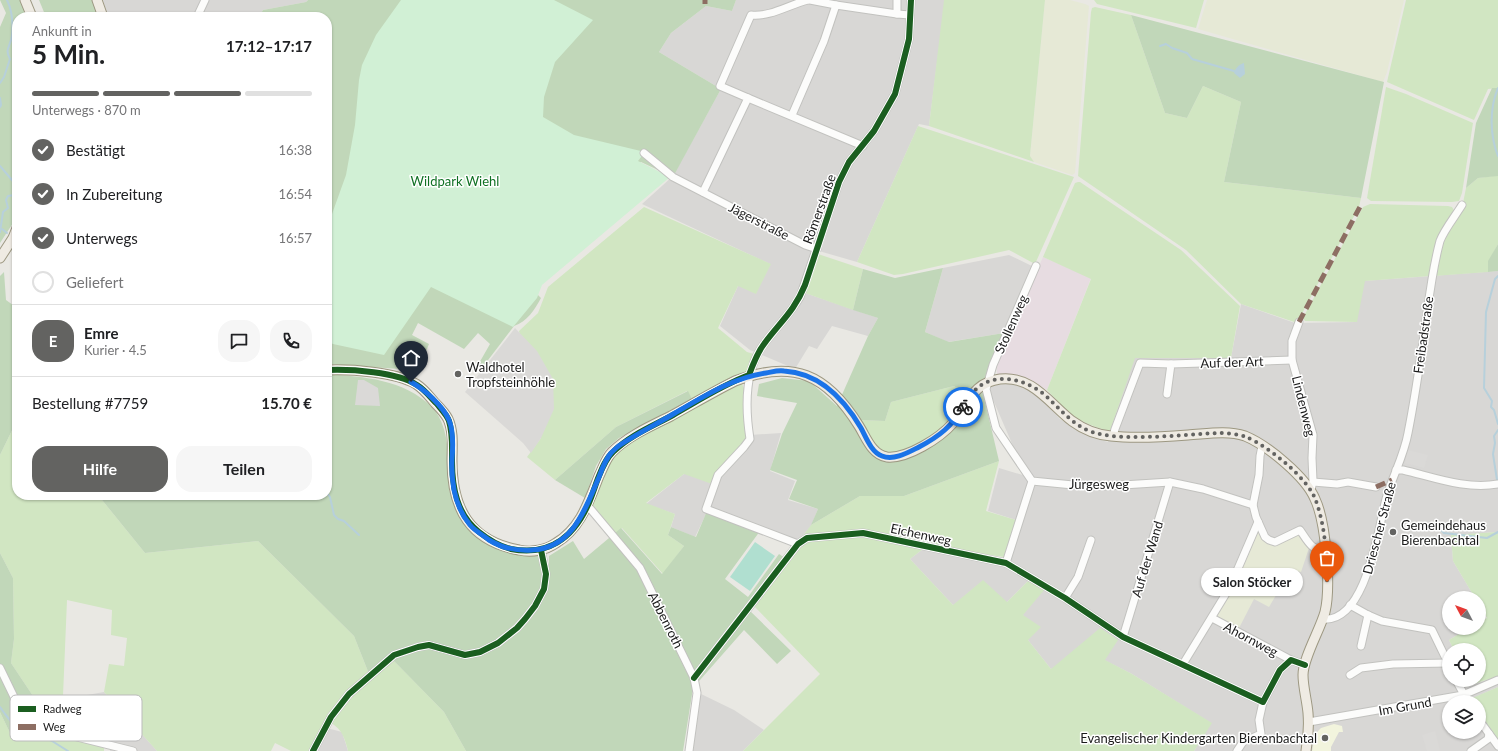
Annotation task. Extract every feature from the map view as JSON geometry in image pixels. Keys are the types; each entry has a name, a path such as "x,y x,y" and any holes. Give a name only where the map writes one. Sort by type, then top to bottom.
{"main road":[{"path":"25,0 30,12"},
{"path":"97,0 101,12"},
{"path":"0,258 12,240"},
{"path":"332,370 384,374 411,382 426,392 449,420 453,442 452,462 455,496 460,511 470,526 492,542 504,547 522,551 548,548 564,538 577,525 588,506 604,464 611,453 620,445 708,394 749,375 782,370 796,372 816,380 842,401 869,443 876,452 883,457 893,457 904,454 925,444 944,432 955,421 970,396 980,386 1001,379 1016,380 1026,384 1045,396 1073,422 1089,431 1126,437 1170,437 1219,433 1234,434 1246,437 1262,446 1312,486 1324,533 1326,550 1326,608 1305,665 1303,675 1309,722 1306,751"}],"street":[{"path":"199,12 205,0"},
{"path":"863,146 720,86 751,15 762,16 772,14 809,0 910,15"},
{"path":"897,0 897,14"},
{"name":"Römerstraße","path":"798,544 706,509 718,475 744,448 750,439 747,396 749,375 756,357 763,344 792,310 800,297 838,182 849,162 863,146 881,120 895,94 909,39 911,25 911,0"},
{"path":"792,115 824,41 836,5"},
{"path":"702,192 748,98"},
{"name":"Jägerstraße","path":"644,153 673,176 805,245 817,249"},
{"name":"Freibadstraße","path":"1396,470 1408,435 1431,282 1441,239 1462,205"},
{"name":"Stollenweg","path":"1032,480 996,428 986,389 993,365 1036,266"},
{"name":"Lindenweg","path":"1299,322 1292,341 1292,360 1313,435 1312,458 1314,468 1312,486"},
{"name":"Auf der Art","path":"1114,436 1115,429 1140,363 1171,364 1292,360"},
{"path":"1167,394 1171,364"},
{"path":"1262,446 1254,505 1258,522 1265,537 1275,542 1300,530 1313,547 1319,551 1326,550"},
{"name":"Driescher Straße","path":"1323,619 1331,620 1343,612 1362,588 1369,570 1386,498 1396,470 1403,470 1460,484 1498,484"},
{"path":"1006,563 1032,480"},
{"name":"Jürgesweg","path":"1032,480 1074,485 1107,486 1170,482 1203,488 1254,505"},
{"name":"Auf der Wand","path":"1123,637 1170,482"},
{"path":"1312,486 1348,482 1376,487"},
{"name":"Abbenroth","path":"588,506 640,568 694,678 697,692 688,751"},
{"path":"1183,664 1230,587 1258,522"},
{"name":"Eichenweg","path":"798,544 807,538 863,533 1006,563 1065,598 1123,637 1263,702"},
{"path":"1065,598 1078,577 1091,540"},
{"path":"694,678 798,544"},
{"path":"314,751 331,717 349,694 394,655 429,645 465,655 480,652 498,643 517,628 532,610 544,588 546,574 541,550"},
{"path":"1350,605 1368,615 1382,620 1432,630 1442,651"},
{"path":"1361,646 1368,615"},
{"name":"Ahornweg","path":"1212,618 1291,660 1305,665"},
{"path":"1237,751 1243,742 1261,734 1259,720 1263,702 1280,670 1291,660"},
{"path":"1350,675 1361,668 1393,664 1442,664"},
{"path":"0,668 13,695"},
{"name":"Im Grund","path":"1463,695 1498,680"},
{"path":"1459,687 1463,695"},
{"name":"Im Grund","path":"1309,722 1442,699"},
{"path":"1486,730 1498,746"},
{"path":"1471,751 1488,739 1489,734"},
{"path":"94,741 131,750"}],"shaded area":[{"path":"103,0 308,0 306,2 263,10 262,12 107,12"},
{"path":"736,0 945,0 929,126 919,124 857,262 819,251 805,293 878,318 868,336 832,326 817,349 809,346 795,369 750,350 720,326 738,286 770,264 642,204 673,176 721,89 659,52 671,33 706,6 732,11"},
{"path":"1045,0 1070,0 1089,6 1075,173 1072,175 1034,162 1030,157"},
{"path":"1207,0 1404,0 1387,72 1383,82 1198,29"},
{"path":"1009,255 1034,267 1004,333 948,342 925,332 943,268"},
{"path":"1043,257 1091,278 1047,390 1033,382 1020,378 997,375 997,361"},
{"path":"1498,271 1498,532 1451,535 1453,561 1471,591 1442,591 1442,635 1457,635 1449,640 1450,643 1442,643 1442,687 1486,687 1486,680 1498,676 1498,687 1480,695 1442,695 1442,739 1486,739 1486,722 1498,740 1498,751 1194,751 1211,723 1132,674 1104,660 1051,669 1028,640 1023,615 1031,578 1007,602 953,605 910,559 927,546 1004,558 1016,520 988,511 999,468 1026,476 988,388 997,385 1014,383 1040,396 1060,419 1093,438 1108,442 1110,431 1134,358 1231,358 1241,304 1295,323 1356,322 1364,281"},
{"path":"515,328 537,351 553,379 554,409 541,438 531,453 523,443 465,392"},
{"path":"358,380 364,380 378,388 380,406 355,405"},
{"path":"781,433 770,471 795,481 788,500 818,509 811,526 801,538 794,541 709,508 695,537 671,527 675,514 646,504 684,474 750,435"},
{"path":"1408,450 1428,455 1424,468 1405,463"},
{"path":"1258,526 1275,544 1300,533 1309,548 1301,572 1291,570 1269,607 1254,599 1238,630 1213,618"},
{"path":"755,542 775,556 750,591 730,577"},
{"path":"104,692 107,695 87,695"},
{"path":"699,693 734,710 764,730 743,751 691,751"},
{"name":"Evangelischer Kindergarten Bierenbachtal","path":"1334,724 1342,726 1343,732 1339,732 1331,747 1331,751 1312,751 1315,735 1318,731 1321,728"},
{"path":"327,728 342,732 348,751 310,751 320,731"},
{"path":"1435,731 1440,751 1427,751 1422,735"},
{"path":"142,734 157,751 110,751 110,749 85,741 142,741"}],"green space":[{"path":"0,0 21,0 25,12 12,12 12,225 0,243 0,27 6,13"},
{"path":"39,0 94,0 98,12 44,12"},
{"name":"Wildpark Wiehl","path":"308,0 736,0 732,11 706,6 671,33 659,52 721,89 673,177 641,162 634,168 535,292 541,298 533,311 527,318 514,326 482,368 478,365 490,344 478,333 464,349 418,323 412,335 429,344 425,354 411,349 400,369 332,364 332,12 262,12 263,10 306,2"},
{"name":"Wildpark Wiehl","path":"401,0 554,0 593,20 555,62 544,97 543,117 574,135 645,152 638,161 670,177 542,285 537,298 513,327 431,287 384,355 333,344 332,214 346,175 355,125 359,80 362,65 376,35"},
{"path":"944,0 1045,0 1030,156 1034,162 929,126"},
{"path":"1094,0 1204,0 1196,28 1097,4"},
{"path":"1406,0 1498,0 1498,88 1488,89 1474,120 1387,82"},
{"path":"1095,7 1131,15 1165,113 1187,118 1203,86 1241,102 1224,182 1361,198 1359,207 1297,323 1241,304 1186,250 1078,176 1091,12 1092,8"},
{"path":"1131,15 1384,82 1361,198 1224,182 1241,102 1203,86 1187,118 1165,113"},
{"path":"1386,87 1473,123 1462,193 1459,201 1371,201 1367,198"},
{"path":"1492,88 1498,88 1498,176 1478,178 1466,188 1476,123"},
{"path":"918,126 1074,177 1035,264 1009,250 894,275 857,262"},
{"path":"1498,176 1498,244 1489,261 1488,272 1434,276 1444,239 1462,208 1466,188 1478,178"},
{"path":"1078,182 1181,250 1240,306 1231,358 1135,358 1110,431 1082,421 1068,411 1047,390 1091,279 1043,257 1075,183"},
{"path":"1370,204 1452,207 1455,212 1430,276 1365,281 1357,322 1305,321 1303,318 1305,314 1363,207"},
{"path":"644,207 771,264 756,294 738,286 718,328 747,352 754,354 747,373 739,375 692,399 687,391 616,427 555,480 527,457 541,438 519,331 538,313 548,287"},
{"path":"1498,244 1498,271 1488,272 1488,261"},
{"path":"818,254 863,269 853,310 805,293"},
{"path":"943,268 925,332 949,342 1004,333 986,380 966,395 954,386 891,402 885,421 860,420 884,460 925,447 982,389 999,461 904,496 860,496 811,525 818,509 789,499 797,480 770,470 782,434 797,403 757,396 759,384 782,378 809,381 837,406 868,336 878,318 853,310 863,269 895,278"},
{"path":"4,272 6,300 12,304 12,430 0,455 0,276"},
{"path":"332,374 369,378 396,385 409,390 432,407 443,426 447,443 449,489 465,523 479,538 504,552 517,555 538,555 544,573 542,589 524,619 500,640 480,650 465,653 429,643 408,647 369,674 354,636 258,541 145,553 102,500 332,500"},
{"path":"741,382 744,388 746,402 748,439 712,484 684,474 646,503 675,514 668,535 684,546 663,574 622,528 615,534 591,506 605,468 617,453 632,440"},
{"path":"954,386 966,395 955,417 939,431 908,450 888,454 880,451 871,441 860,420 885,421 891,402"},
{"path":"688,391 692,399 619,438 606,449 596,466 585,498 555,480 616,427"},
{"path":"12,430 12,500 102,500 145,553 258,541 354,636 369,674 329,716 310,751 291,751 275,743 271,751 157,751 142,734 142,695 107,695 104,692 109,664 124,666 127,638 111,635 112,610 67,600 63,695 32,695 11,663 14,639 13,578 0,553 0,455"},
{"path":"999,461 986,511 1016,520 1004,557 927,546 910,559 953,605 983,580 1007,602 1031,578 1045,589 1023,615 1041,627 1028,640 1051,669 1100,628 1118,640 1105,660 1132,674 1212,723 1194,751 743,751 820,674 752,604 811,525 860,496 904,496"},
{"path":"707,511 760,531 725,579 748,597 779,554 785,558 747,608 791,651 777,664 744,630 693,688 683,751 466,751 444,712 393,660 400,655 429,647 483,654 527,621 549,586 549,556 573,541 584,559 621,528 662,574 684,546 668,535 671,527 696,537"},
{"path":"1498,532 1498,676 1486,680 1486,643 1450,643 1449,640 1457,635 1486,635 1487,618 1486,591 1471,591 1453,561 1451,535"},
{"path":"0,553 13,578 14,639 11,663 32,695 17,695 0,664"},
{"path":"393,660 444,712 466,751 348,751 346,742 338,728 331,723 351,697"},
{"path":"0,675 11,695 10,733 0,712"},
{"path":"1498,687 1498,740 1486,722 1486,695 1479,695"},
{"path":"0,712 10,733 10,741 88,741 104,747 104,751 0,751"}],"water":[{"path":"1244,63 1245,74 1240,78 1234,73 1235,69"}],"waterway":[{"path":"0,83 4,77 10,59 8,56 8,50 12,35 12,22 7,0"},
{"path":"1160,46 1166,44 1172,48 1187,53 1192,59 1234,71"},
{"path":"1498,88 1492,113 1493,140 1498,156"},
{"path":"0,98 0,107"},
{"path":"0,166 12,180"},
{"path":"0,232 3,212 8,208 6,200 8,196 12,195"},
{"path":"2,229 7,233"},
{"path":"1498,276 1495,279 1486,312 1484,388 1492,401 1491,407 1494,410 1498,424"},
{"path":"1497,480 1493,454 1495,443 1494,436 1498,430"},
{"path":"331,500 334,515 338,519 344,521 359,535"},
{"path":"1441,530 1444,533 1487,538 1498,532"},
{"path":"0,707 10,720"},
{"path":"52,741 68,751"}],"marked path":[{"path":"1299,322 1362,203"},
{"path":"1376,487 1392,480"}],"cycle path":[{"path":"332,370 386,374 398,377 420,387 437,404 449,421 452,436 452,471 455,491 461,509 472,525 490,540 511,549 524,551 536,550 557,543 574,528 581,518 605,462 610,455 642,431 729,384 749,375 755,359 762,347 796,303 805,285 839,182 849,162 874,131 895,94 909,39 911,0"},
{"path":"694,678 798,544 807,538 863,533 1006,563 1065,598 1123,637 1263,702 1280,670 1291,660 1305,665"},
{"path":"313,751 331,717 349,694 394,655 429,645 465,655 480,652 498,643 517,628 535,606 544,589 546,574 541,550"}],"way so far":[{"path":"963,407 970,396 980,386 1001,379 1016,380 1036,389 1073,422 1089,431 1110,436 1126,437 1170,437 1219,433 1234,434 1246,437 1274,454 1290,467 1301,477 1311,490 1316,500 1324,533 1327,582"}],"place":[{"name":"Waldhotel Tropfsteinhöhle","path":"458,374"},
{"name":"Gemeindehaus Bierenbachtal","path":"1393,532"},
{"name":"Salon Stöcker","path":"1327,582"},
{"name":"Evangelischer Kindergarten Bierenbachtal","path":"1325,738"}],"route":[{"path":"411,382 426,392 449,420 453,442 453,483 455,496 460,511 470,526 492,542 504,547 522,551 548,548 564,538 577,525 588,506 589,499 604,464 611,453 620,445 708,394 749,375 782,370 796,372 816,380 842,401 869,443 876,452 883,457 893,457 904,454 925,444 944,432 955,421 963,407"}]}
